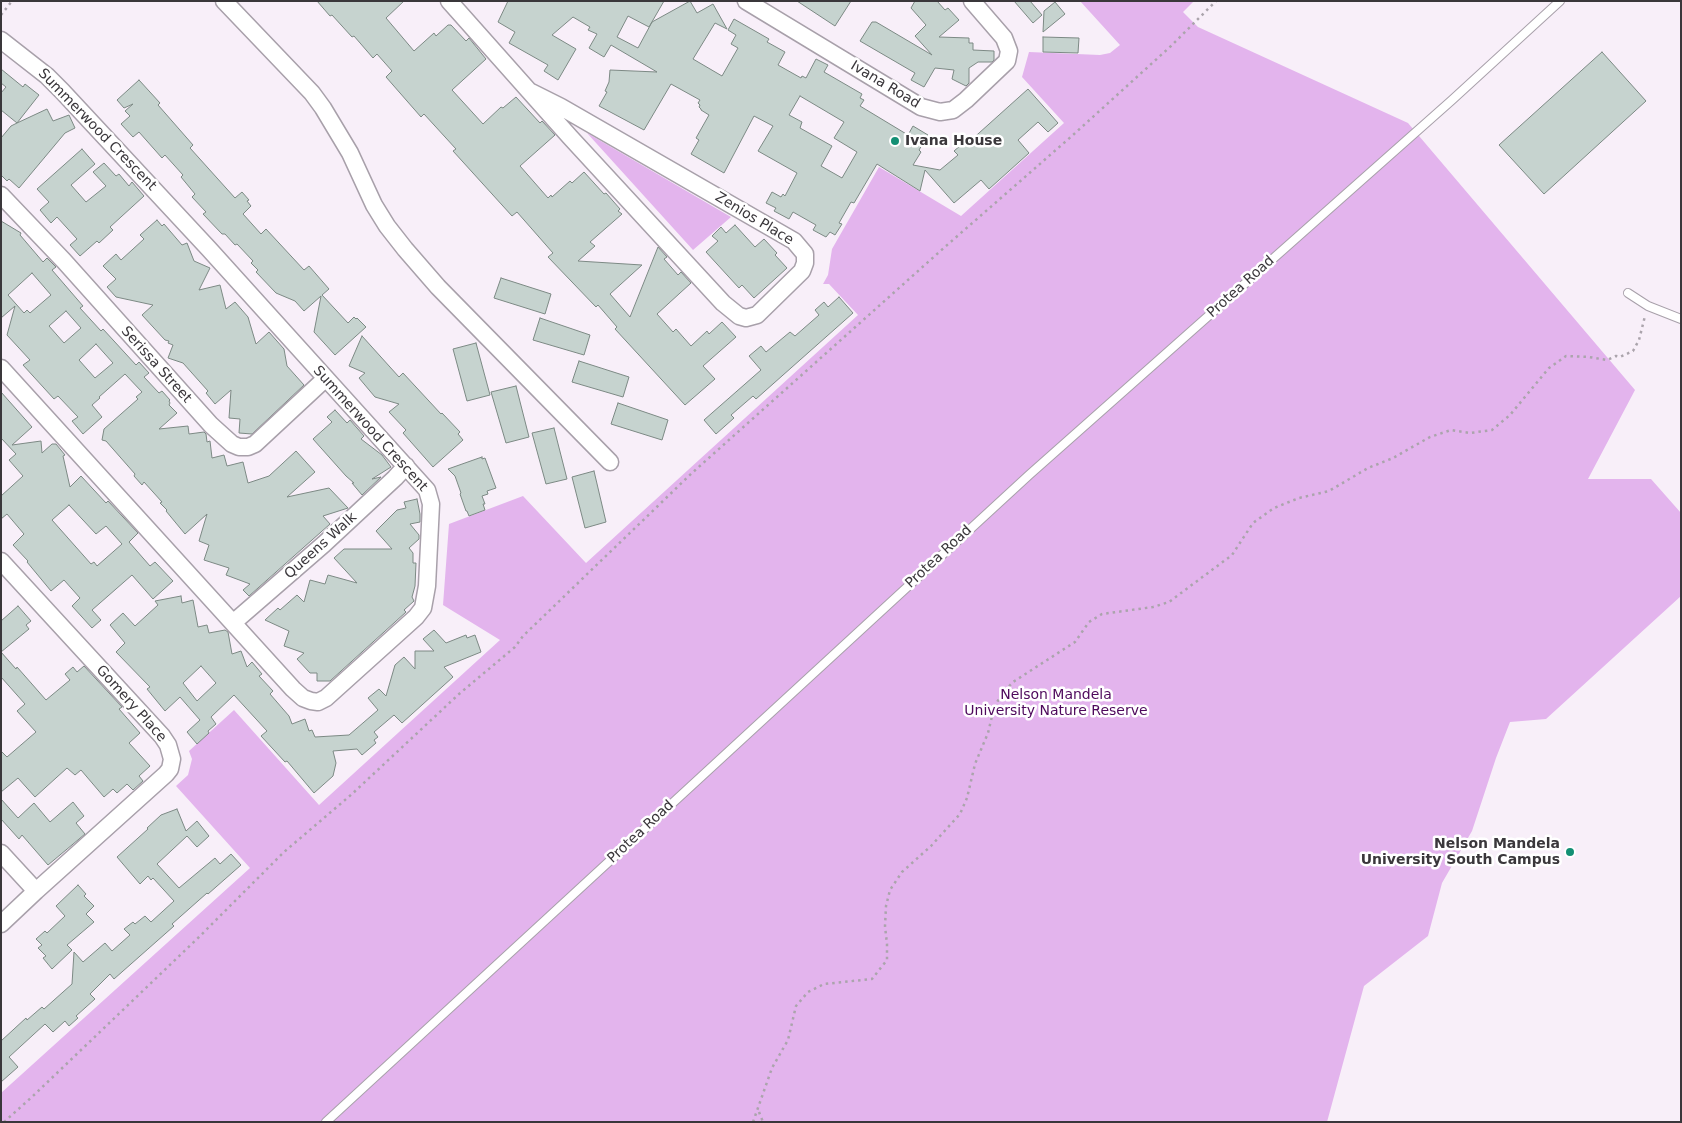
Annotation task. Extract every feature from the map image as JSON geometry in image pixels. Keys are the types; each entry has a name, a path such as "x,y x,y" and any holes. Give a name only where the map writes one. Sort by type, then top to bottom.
{"street":[{"path":"224,1 312,93 323,108 350,153 374,205 405,249 438,287 610,462"},
{"name":"Zenios Place","path":"449,1 570,138 723,302 739,316 746,318 757,315 802,270 805,263 804,254 794,241 561,107 531,92"},
{"name":"Ivana Road","path":"746,1 916,104 930,111 940,112 953,110 1007,61 1009,50 1004,38 972,1"},
{"name":"Summerwood Crescent","path":"1,40 62,90 428,490 431,504 423,608 416,617 326,698 318,702 303,698 1,368"},
{"name":"Serissa Street","path":"1,195 64,261 205,418 232,444 248,447 255,444 325,379"},
{"name":"Queens Walk","path":"234,622 317,550 406,466"},
{"name":"Gomery Place","path":"1,561 162,736 168,745 172,759 166,774 1,924"},
{"path":"1,852 36,891"}],"lane":[{"name":"Protea Road","path":"326,1122 1029,475 1452,100 1560,1"},
{"path":"1628,293 1648,306 1681,319"}],"path":[{"path":"1,15 12,1"},
{"path":"4,1122 192,944 284,852 352,794 459,694 515,647 523,636 692,473 1171,46 1216,1"},
{"path":"753,1122 772,1068 788,1040 796,1006 808,992 824,984 872,979 887,960 885,926 890,890 902,872 931,846 960,814 967,798 975,764 988,733 994,708 1001,695 1013,682 1075,642 1090,622 1102,614 1153,607 1169,602 1232,555 1253,523 1274,508 1299,498 1328,491 1368,468 1394,458 1430,437 1451,430 1470,433 1492,430 1510,415 1549,368 1566,356 1607,360 1614,356 1620,357 1633,350 1639,340 1648,306"},
{"path":"758,1110 763,1122"}],"green space":[{"name":"Nelson Mandela University Nature Reserve","path":"1080,1 1194,1 1183,12 1198,27 1408,123 1635,390 1588,479 1651,479 1681,513 1681,596 1546,719 1510,722 1472,831 1442,883 1428,936 1364,986 1327,1122 1,1122 1,1093 250,868 176,786 188,775 192,759 189,751 234,710 319,805 500,640 443,605 449,524 523,496 586,563 858,315 829,284 823,284 828,275 832,249 879,167 961,216 1064,123 1022,77 1029,52 1100,55 1110,53 1120,45"},
{"path":"587,133 731,217 693,250"}],"building":[{"path":"317,1 404,1 386,18 414,51 434,33 436,36 448,25 451,25 466,41 469,38 486,59 452,90 483,124 501,107 503,108 516,97 540,123 542,121 555,135 520,166 548,198 551,195 552,197 570,181 572,183 584,172 620,209 618,211 622,214 590,242 595,246 578,261 642,265 610,294 630,317 658,247 667,257 664,259 678,275 681,272 691,283 657,314 673,332 676,329 691,346 707,331 709,334 722,322 736,337 703,366 715,379 685,405 615,329 617,327 598,305 596,307 548,257 553,253 517,212 512,216 453,151 456,149 424,114 421,117 386,77 392,71 377,54 373,58 354,36 352,37"},
{"path":"508,1 664,1 649,27 628,16 617,37 638,48 652,22 690,1 697,13 713,4 727,29 715,23 693,59 722,76 738,48 731,44 736,35 728,30 734,19 769,39 767,42 785,52 778,65 801,78 802,76 806,78 816,59 828,65 824,72 862,94 860,98 864,100 860,106 908,135 913,126 928,135 913,165 940,170 958,155 954,151 967,140 969,142 1028,89 1058,123 1048,132 1038,122 1018,140 1029,153 989,189 981,180 954,203 925,170 920,191 877,164 854,203 851,202 839,223 842,224 835,235 830,232 826,237 813,230 816,225 793,212 789,219 774,211 776,208 766,203 772,192 781,197 783,194 785,196 797,173 758,151 773,126 754,116 724,173 691,154 699,140 696,138 709,115 699,107 698,103 700,100 671,84 644,130 599,106 607,92 605,91 609,82 610,70 657,72 611,45 604,57 589,48 597,34 588,30 590,27 573,17 552,35 576,49 558,80 544,71 548,65 509,43 515,32 498,22","holes":["800,96 844,122 834,138 857,152 842,178 821,166 832,146 800,128 802,122 789,115"]},
{"path":"797,1 851,1 835,26"},
{"path":"915,1 937,1 945,10 948,8 959,20 939,37 969,38 969,43 973,43 973,50 994,51 994,60 992,62 978,62 969,68 969,83 966,86 952,79 954,70 935,68 924,87 911,80 915,73 860,41 872,22 876,22 932,55 915,36 926,25 911,8"},
{"path":"1014,1 1030,1 1042,15 1033,23"},
{"path":"1055,2 1065,14 1043,32 1044,11"},
{"path":"1043,37 1079,38 1078,53 1043,52"},
{"path":"1602,52 1646,101 1544,194 1499,145"},
{"path":"1,69 23,87 25,84 39,95 17,123 1,110 1,93 6,87 1,83"},
{"path":"139,80 193,145 190,148 235,198 242,192 249,200 247,201 251,206 243,214 261,234 266,229 304,270 309,266 329,289 322,295 348,323 354,317 366,327 335,355 314,332 321,296 304,311 295,301 276,293 256,272 258,270 251,263 253,261 237,244 235,245 225,234 222,234 203,214 206,212 192,197 195,194 181,177 183,175 165,155 162,158 139,132 133,137 121,124 130,116 125,111 133,104 124,108 117,100"},
{"path":"47,109 53,121 69,115 75,128 65,133 19,188 1,175 1,138 11,126"},
{"path":"82,149 95,164 71,185 86,202 106,186 93,172 104,163 116,176 119,174 129,186 132,182 144,196 110,227 113,230 99,243 97,241 80,256 70,245 77,239 57,217 51,223 40,210 49,202 37,189"},
{"path":"157,220 162,226 164,224 182,245 187,243 194,261 210,268 199,290 220,285 226,309 235,302 248,317 256,344 269,332 284,349 287,366 304,385 252,434 239,433 240,419 229,418 231,390 215,404 206,393 208,391 183,363 168,358 173,345 168,343 169,341 165,340 142,315 153,305 116,297 107,287 116,279 103,266 116,254 121,260 144,239 140,235"},
{"path":"1,221 21,233 20,235 43,262 47,258 56,267 52,270 83,306 80,308 101,331 103,329 136,365 139,362 149,373 144,377 159,393 162,391 170,400 169,405 177,413 159,429 188,426 189,434 204,432 207,442 210,441 212,458 224,455 227,466 243,462 248,483 269,476 296,451 315,472 287,497 329,488 348,508 323,516 330,524 249,596 243,590 250,584 226,575 229,568 204,560 209,545 199,541 207,514 185,534 160,503 162,502 144,482 142,485 134,476 135,474 106,441 102,440 104,429 138,399 136,397 142,392 125,374 92,405 102,417 83,434 72,421 78,417 58,396 54,399 23,365 30,360 7,335 15,306 1,318","holes":["32,273 51,295 30,313 27,310 24,313 8,295","66,311 81,328 64,343 49,326","96,344 113,363 95,378 79,360"]},
{"path":"735,225 755,247 764,239 787,268 754,298 742,285 739,288 706,252 718,241 712,236 721,227 726,233"},
{"path":"501,278 551,294 545,314 494,298"},
{"path":"839,297 853,313 756,399 753,396 731,415 734,418 716,434 704,420 761,370 749,356 761,346 766,352 790,332 795,336 819,315 815,310 824,302 828,307"},
{"path":"540,318 590,335 584,355 533,340"},
{"path":"362,336 399,377 403,373 460,432 458,434 463,440 433,467 403,433 406,430 389,412 399,404 375,397 359,378 365,373 349,366"},
{"path":"476,343 490,395 467,401 453,349"},
{"path":"579,361 629,377 623,397 572,382"},
{"path":"516,386 529,437 506,443 491,392"},
{"path":"1,392 32,427 12,445 41,441 42,453 52,444 56,444 65,455 63,456 70,487 81,476 138,533 129,542 150,566 155,562 173,581 153,599 132,575 92,610 101,620 92,628 72,606 80,598 64,580 51,591 13,545 24,534 7,514 1,519 1,496 23,476 9,460 16,454 1,438","holes":["69,505 96,534 106,526 122,544 97,566 94,562 91,564 52,520"]},
{"path":"618,403 668,420 662,440 611,424"},
{"path":"335,410 347,423 350,420 364,436 361,439 382,455 391,467 372,479 381,477 362,495 352,483 354,483 313,439 332,422 327,417"},
{"path":"554,428 567,479 546,484 532,433"},
{"path":"482,457 482,459 485,458 496,488 487,491 488,494 482,496 485,510 469,516 455,476 448,469"},
{"path":"594,471 606,522 585,528 572,477"},
{"path":"417,499 420,522 410,524 419,535 419,539 409,548 413,553 413,563 416,563 415,586 412,597 414,601 404,610 406,612 330,681 317,681 317,673 310,673 297,659 304,653 284,646 289,631 265,620 297,595 304,602 310,580 325,584 328,575 357,583 334,558 344,549 392,549 376,531 397,510 406,508 404,502"},
{"path":"181,596 182,603 193,600 198,627 207,625 209,633 225,630 228,632 232,654 241,651 247,667 252,662 262,674 259,676 273,691 270,694 289,716 292,724 305,719 309,731 312,730 315,737 349,735 378,710 368,698 379,689 386,696 395,665 404,657 415,669 415,651 434,651 423,639 434,630 446,643 466,635 467,638 475,635 481,652 444,667 453,677 402,723 394,715 374,732 378,737 374,740 376,743 362,755 357,749 333,751 336,763 333,776 314,793 287,761 285,762 261,736 267,731 234,695 211,717 216,724 197,744 187,732 200,720 180,697 165,711 147,689 150,687 116,652 125,643 110,625 123,613 135,626 158,605 155,601","holes":["201,666 216,683 197,701 183,683"]},
{"path":"18,606 31,621 26,625 29,629 1,652 1,621"},
{"path":"1,652 46,700 70,680 65,674 73,667 77,672 84,666 122,707 119,709 140,733 129,743 150,766 139,776 143,781 133,790 127,784 117,793 113,789 104,797 81,770 75,775 67,768 35,797 18,778 1,792 1,751 7,757 36,732 17,711 25,704 1,677"},
{"path":"1,799 18,818 34,803 50,822 73,802 84,816 76,823 85,834 48,865 22,835 19,839 1,819"},
{"path":"177,809 186,831 197,821 209,836 197,847 187,836 157,864 179,888 215,858 220,864 231,854 241,865 172,924 174,926 114,979 110,974 90,994 95,999 76,1016 78,1018 69,1026 65,1021 53,1032 45,1024 9,1057 18,1067 1,1082 1,1041 26,1018 27,1020 42,1007 44,1009 72,984 74,952 83,962 105,943 112,951 130,935 124,929 133,922 135,924 145,916 151,922 174,901 153,878 151,880 148,876 140,884 117,857 161,815"},
{"path":"78,885 86,894 84,896 94,906 86,914 94,922 67,945 72,950 52,969 43,958 46,956 38,948 42,945 36,939 45,931 47,933 65,916 56,906"}],"place":[{"name":"Ivana House","path":"895,141"},
{"name":"Nelson Mandela University South Campus","path":"1570,852"}]}
